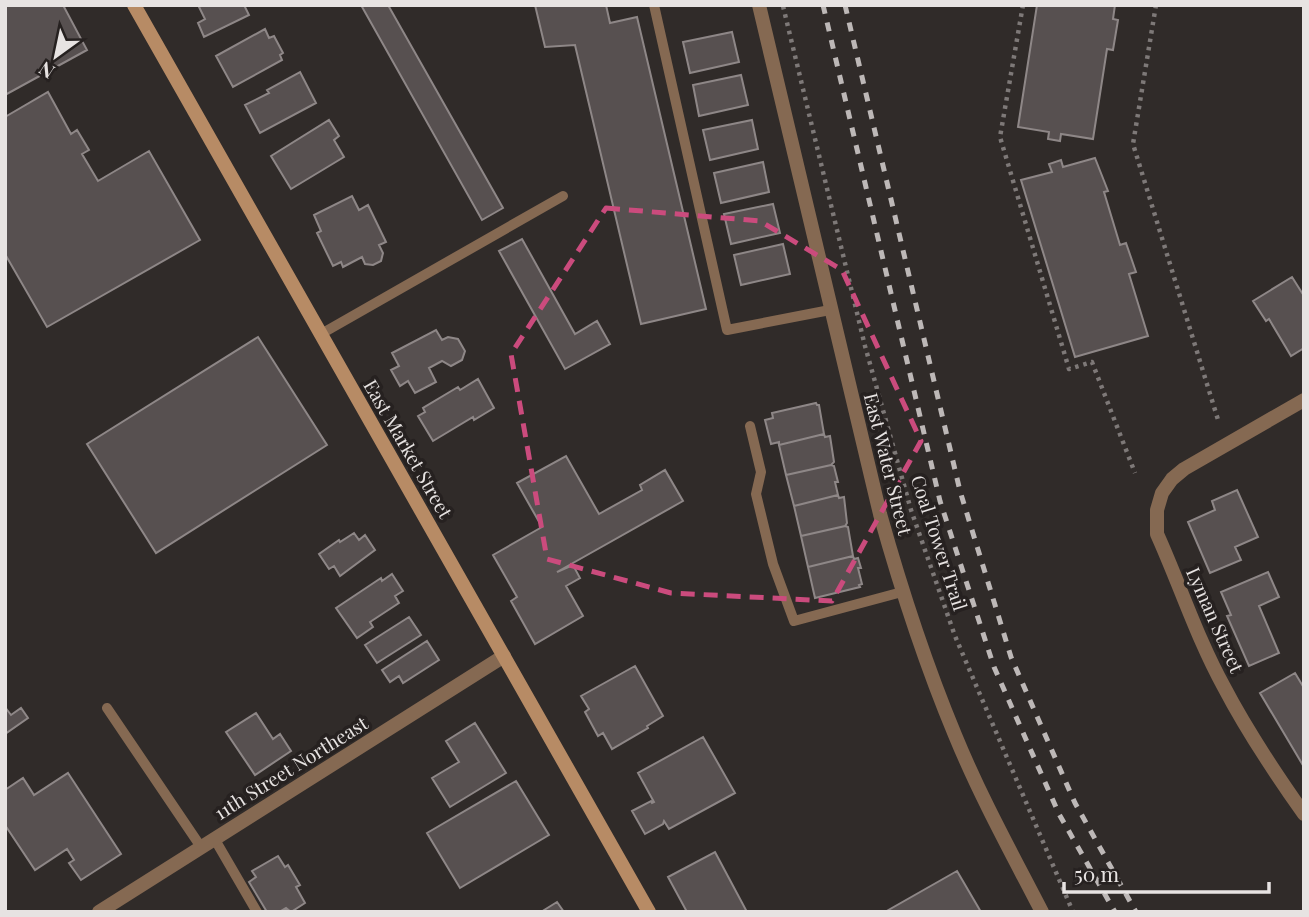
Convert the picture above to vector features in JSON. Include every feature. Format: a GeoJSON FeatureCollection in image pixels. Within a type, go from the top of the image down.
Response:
{"type":"FeatureCollection","features":[{"type":"Feature","properties":{"kind":"main road","name":"East Market Street"},"geometry":{"type":"LineString","coordinates":[[134,5],[649,912]]}},
{"type":"Feature","properties":{"kind":"street","name":"East Water Street"},"geometry":{"type":"LineString","coordinates":[[759,5],[830,310],[902,592],[956,736],[998,827],[1042,912]]}},
{"type":"Feature","properties":{"kind":"street","name":"Lyman Street"},"geometry":{"type":"LineString","coordinates":[[1304,400],[1184,469],[1165,487],[1157,510],[1157,534],[1195,627],[1223,686],[1266,759],[1304,814]]}},
{"type":"Feature","properties":{"kind":"street","name":"11th Street Northeast"},"geometry":{"type":"LineString","coordinates":[[99,912],[504,656]]}},
{"type":"Feature","properties":{"kind":"lane"},"geometry":{"type":"LineString","coordinates":[[654,5],[727,330],[830,310]]}},
{"type":"Feature","properties":{"kind":"lane"},"geometry":{"type":"LineString","coordinates":[[321,334],[563,196]]}},
{"type":"Feature","properties":{"kind":"lane"},"geometry":{"type":"LineString","coordinates":[[750,426],[761,472],[756,494],[774,564],[794,621],[902,592]]}},
{"type":"Feature","properties":{"kind":"lane"},"geometry":{"type":"LineString","coordinates":[[107,708],[201,847]]}},
{"type":"Feature","properties":{"kind":"lane"},"geometry":{"type":"LineString","coordinates":[[214,838],[257,912]]}},
{"type":"Feature","properties":{"kind":"path","name":"Coal Tower Trail"},"geometry":{"type":"LineString","coordinates":[[783,5],[865,346],[911,510],[956,636],[1073,912]]}},
{"type":"Feature","properties":{"kind":"path"},"geometry":{"type":"LineString","coordinates":[[1023,5],[1000,137],[1069,369],[1093,362],[1135,473]]}},
{"type":"Feature","properties":{"kind":"path"},"geometry":{"type":"LineString","coordinates":[[1156,5],[1133,144],[1219,423]]}},
{"type":"Feature","properties":{"kind":"highlighted area"},"geometry":{"type":"Polygon","coordinates":[[[606,208],[760,221],[842,270],[921,441],[832,601],[671,593],[547,559],[511,354],[606,208]]]}},
{"type":"Feature","properties":{"kind":"building"},"geometry":{"type":"Polygon","coordinates":[[[5,5],[63,5],[87,50],[5,95],[5,5]]]}},
{"type":"Feature","properties":{"kind":"building"},"geometry":{"type":"Polygon","coordinates":[[[244,5],[249,15],[204,37],[198,23],[205,19],[199,7],[244,5]]]}},
{"type":"Feature","properties":{"kind":"building"},"geometry":{"type":"Polygon","coordinates":[[[361,5],[388,5],[503,208],[482,220],[361,5]]]}},
{"type":"Feature","properties":{"kind":"building"},"geometry":{"type":"Polygon","coordinates":[[[535,5],[606,5],[610,23],[637,17],[706,309],[641,324],[575,45],[545,47],[535,5]]]}},
{"type":"Feature","properties":{"kind":"building"},"geometry":{"type":"Polygon","coordinates":[[[1037,5],[1115,5],[1113,19],[1118,20],[1113,50],[1107,49],[1093,139],[1061,134],[1060,141],[1048,139],[1049,132],[1018,127],[1037,5]]]}},
{"type":"Feature","properties":{"kind":"building"},"geometry":{"type":"Polygon","coordinates":[[[265,29],[269,38],[274,36],[283,53],[280,55],[282,60],[233,87],[216,56],[265,29]]]}},
{"type":"Feature","properties":{"kind":"building"},"geometry":{"type":"Polygon","coordinates":[[[732,32],[739,62],[690,73],[683,42],[732,32]]]}},
{"type":"Feature","properties":{"kind":"building"},"geometry":{"type":"Polygon","coordinates":[[[300,72],[316,103],[260,133],[245,105],[300,72]]]}},
{"type":"Feature","properties":{"kind":"building"},"geometry":{"type":"Polygon","coordinates":[[[741,75],[748,105],[699,116],[693,85],[741,75]]]}},
{"type":"Feature","properties":{"kind":"building"},"geometry":{"type":"Polygon","coordinates":[[[48,92],[71,134],[77,130],[89,150],[82,154],[98,181],[149,151],[200,240],[47,327],[5,254],[5,117],[48,92]]]}},
{"type":"Feature","properties":{"kind":"building"},"geometry":{"type":"Polygon","coordinates":[[[329,120],[339,136],[334,140],[344,157],[291,189],[271,156],[329,120]]]}},
{"type":"Feature","properties":{"kind":"building"},"geometry":{"type":"Polygon","coordinates":[[[752,120],[758,149],[710,160],[703,130],[752,120]]]}},
{"type":"Feature","properties":{"kind":"building"},"geometry":{"type":"Polygon","coordinates":[[[1095,158],[1108,191],[1104,192],[1120,245],[1126,243],[1136,272],[1129,274],[1148,336],[1075,357],[1021,180],[1052,172],[1049,164],[1061,160],[1063,167],[1095,158]]]}},
{"type":"Feature","properties":{"kind":"building"},"geometry":{"type":"Polygon","coordinates":[[[763,162],[769,192],[721,203],[714,173],[763,162]]]}},
{"type":"Feature","properties":{"kind":"building"},"geometry":{"type":"Polygon","coordinates":[[[352,196],[359,210],[368,205],[386,242],[379,245],[383,253],[381,261],[373,265],[365,264],[362,257],[343,267],[341,262],[333,266],[317,233],[321,231],[314,215],[352,196]]]}},
{"type":"Feature","properties":{"kind":"building"},"geometry":{"type":"Polygon","coordinates":[[[773,204],[780,233],[731,244],[724,214],[773,204]]]}},
{"type":"Feature","properties":{"kind":"building"},"geometry":{"type":"Polygon","coordinates":[[[522,239],[575,334],[597,321],[610,344],[565,369],[499,251],[522,239]]]}},
{"type":"Feature","properties":{"kind":"building"},"geometry":{"type":"Polygon","coordinates":[[[783,244],[790,274],[741,285],[734,255],[783,244]]]}},
{"type":"Feature","properties":{"kind":"building"},"geometry":{"type":"Polygon","coordinates":[[[1292,277],[1304,296],[1304,348],[1291,356],[1269,319],[1266,321],[1253,301],[1292,277]]]}},
{"type":"Feature","properties":{"kind":"building"},"geometry":{"type":"Polygon","coordinates":[[[436,330],[442,340],[448,337],[458,339],[465,351],[462,360],[451,366],[442,361],[429,368],[436,382],[415,393],[408,381],[400,386],[391,370],[399,366],[392,353],[436,330]]]}},
{"type":"Feature","properties":{"kind":"building"},"geometry":{"type":"Polygon","coordinates":[[[258,337],[327,445],[156,553],[87,444],[258,337]]]}},
{"type":"Feature","properties":{"kind":"building"},"geometry":{"type":"Polygon","coordinates":[[[478,379],[494,408],[433,441],[418,416],[425,412],[423,408],[458,387],[460,390],[478,379]]]}},
{"type":"Feature","properties":{"kind":"building"},"geometry":{"type":"Polygon","coordinates":[[[816,403],[819,405],[824,434],[779,445],[779,442],[771,444],[765,420],[773,418],[772,413],[816,403]]]}},
{"type":"Feature","properties":{"kind":"building"},"geometry":{"type":"Polygon","coordinates":[[[824,434],[825,437],[830,436],[834,462],[831,465],[786,475],[779,445],[824,434]]]}},
{"type":"Feature","properties":{"kind":"building"},"geometry":{"type":"Polygon","coordinates":[[[566,456],[599,514],[642,490],[640,485],[665,470],[683,501],[557,572],[573,565],[580,578],[566,586],[583,616],[535,644],[511,601],[517,597],[493,555],[542,527],[517,483],[566,456]]]}},
{"type":"Feature","properties":{"kind":"building"},"geometry":{"type":"Polygon","coordinates":[[[834,466],[838,482],[835,482],[838,495],[794,506],[786,475],[834,466]]]}},
{"type":"Feature","properties":{"kind":"building"},"geometry":{"type":"Polygon","coordinates":[[[1237,490],[1258,537],[1235,547],[1241,560],[1210,573],[1188,522],[1215,510],[1212,501],[1237,490]]]}},
{"type":"Feature","properties":{"kind":"building"},"geometry":{"type":"Polygon","coordinates":[[[838,495],[839,498],[844,497],[847,523],[845,526],[801,536],[794,506],[838,495]]]}},
{"type":"Feature","properties":{"kind":"building"},"geometry":{"type":"Polygon","coordinates":[[[848,527],[853,556],[808,567],[801,536],[848,527]]]}},
{"type":"Feature","properties":{"kind":"building"},"geometry":{"type":"Polygon","coordinates":[[[354,533],[359,540],[365,535],[375,550],[340,576],[334,566],[329,569],[319,554],[354,533]]]}},
{"type":"Feature","properties":{"kind":"building"},"geometry":{"type":"Polygon","coordinates":[[[853,556],[854,559],[858,558],[861,568],[858,568],[862,584],[860,587],[815,598],[808,567],[853,556]]]}},
{"type":"Feature","properties":{"kind":"building"},"geometry":{"type":"Polygon","coordinates":[[[1268,572],[1279,597],[1259,606],[1279,653],[1249,666],[1227,616],[1231,615],[1221,592],[1268,572]]]}},
{"type":"Feature","properties":{"kind":"building"},"geometry":{"type":"Polygon","coordinates":[[[392,574],[403,591],[395,596],[399,603],[370,622],[373,627],[357,638],[336,608],[381,578],[382,581],[392,574]]]}},
{"type":"Feature","properties":{"kind":"building"},"geometry":{"type":"Polygon","coordinates":[[[409,617],[421,635],[377,663],[365,645],[409,617]]]}},
{"type":"Feature","properties":{"kind":"building"},"geometry":{"type":"Polygon","coordinates":[[[427,641],[439,660],[403,683],[399,676],[390,682],[382,670],[427,641]]]}},
{"type":"Feature","properties":{"kind":"building"},"geometry":{"type":"Polygon","coordinates":[[[635,666],[663,716],[612,749],[603,733],[598,736],[585,712],[589,709],[581,696],[635,666]]]}},
{"type":"Feature","properties":{"kind":"building"},"geometry":{"type":"Polygon","coordinates":[[[1295,673],[1304,688],[1304,767],[1260,693],[1295,673]]]}},
{"type":"Feature","properties":{"kind":"building"},"geometry":{"type":"Polygon","coordinates":[[[5,707],[11,715],[21,708],[28,718],[5,734],[5,707]]]}},
{"type":"Feature","properties":{"kind":"building"},"geometry":{"type":"Polygon","coordinates":[[[256,713],[273,739],[280,734],[291,751],[255,775],[226,732],[256,713]]]}},
{"type":"Feature","properties":{"kind":"building"},"geometry":{"type":"Polygon","coordinates":[[[475,723],[506,773],[450,807],[432,778],[459,762],[446,741],[475,723]]]}},
{"type":"Feature","properties":{"kind":"building"},"geometry":{"type":"Polygon","coordinates":[[[703,737],[735,793],[669,829],[664,821],[645,834],[632,811],[654,802],[638,773],[703,737]]]}},
{"type":"Feature","properties":{"kind":"building"},"geometry":{"type":"Polygon","coordinates":[[[68,773],[121,854],[81,880],[69,863],[74,860],[67,849],[35,870],[5,825],[5,790],[23,778],[34,795],[68,773]]]}},
{"type":"Feature","properties":{"kind":"building"},"geometry":{"type":"Polygon","coordinates":[[[516,781],[549,835],[460,888],[427,833],[516,781]]]}},
{"type":"Feature","properties":{"kind":"building"},"geometry":{"type":"Polygon","coordinates":[[[715,852],[747,912],[687,912],[668,877],[715,852]]]}},
{"type":"Feature","properties":{"kind":"building"},"geometry":{"type":"Polygon","coordinates":[[[278,856],[285,867],[288,865],[300,885],[296,887],[305,903],[291,912],[286,908],[279,912],[267,912],[249,882],[256,877],[252,871],[278,856]]]}},
{"type":"Feature","properties":{"kind":"building"},"geometry":{"type":"Polygon","coordinates":[[[957,871],[981,912],[885,912],[957,871]]]}},
{"type":"Feature","properties":{"kind":"building"},"geometry":{"type":"Polygon","coordinates":[[[557,902],[564,912],[541,912],[557,902]]]}},
{"type":"Feature","properties":{"kind":"railway"},"geometry":{"type":"LineString","coordinates":[[823,5],[940,501],[994,667],[1059,814],[1115,912]]}},
{"type":"Feature","properties":{"kind":"railway"},"geometry":{"type":"LineString","coordinates":[[845,5],[960,491],[1011,657],[1075,803],[1136,912]]}}]}
